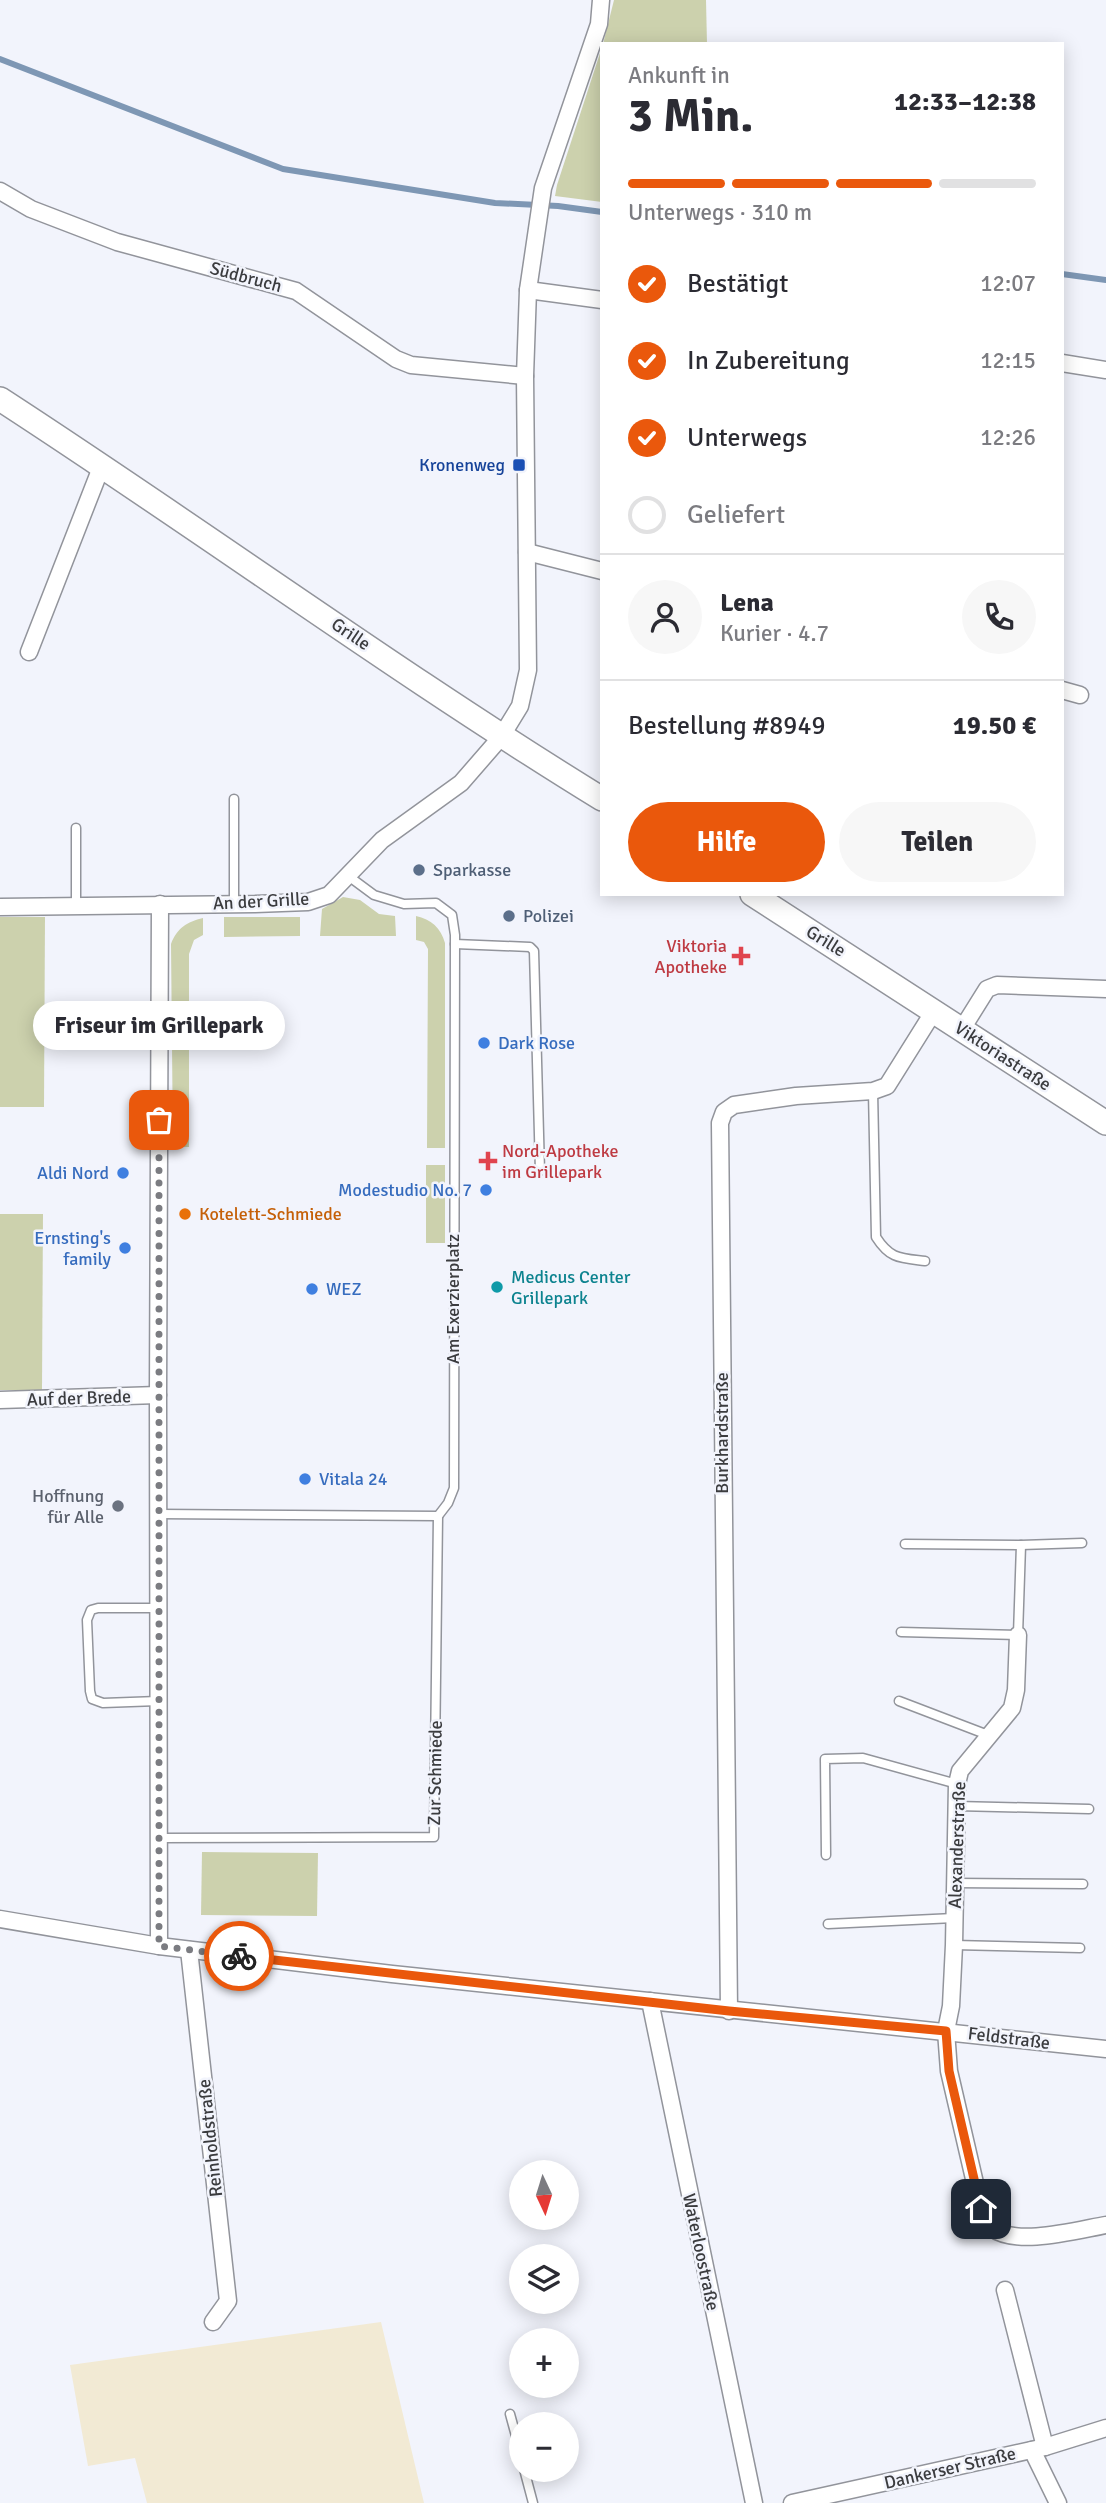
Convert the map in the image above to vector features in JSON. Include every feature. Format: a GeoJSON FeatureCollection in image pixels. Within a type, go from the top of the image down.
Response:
{"type":"FeatureCollection","features":[{"type":"Feature","properties":{"kind":"main road","name":"Grille"},"geometry":{"type":"LineString","coordinates":[[0,399],[102,465],[501,737],[600,798]]}},
{"type":"Feature","properties":{"kind":"main road","name":"Grille"},"geometry":{"type":"LineString","coordinates":[[754,896],[900,988]]}},
{"type":"Feature","properties":{"kind":"main road","name":"Viktoriastraße"},"geometry":{"type":"LineString","coordinates":[[900,988],[1106,1123]]}},
{"type":"Feature","properties":{"kind":"street"},"geometry":{"type":"LineString","coordinates":[[501,737],[520,706],[528,670],[525,376],[528,290],[543,188],[599,24],[601,0]]}},
{"type":"Feature","properties":{"kind":"street","name":"Südbruch"},"geometry":{"type":"LineString","coordinates":[[0,191],[31,209],[117,242],[296,291],[396,359],[411,365],[525,376]]}},
{"type":"Feature","properties":{"kind":"street"},"geometry":{"type":"LineString","coordinates":[[528,290],[600,300]]}},
{"type":"Feature","properties":{"kind":"street"},"geometry":{"type":"LineString","coordinates":[[1064,363],[1106,370]]}},
{"type":"Feature","properties":{"kind":"street"},"geometry":{"type":"LineString","coordinates":[[29,652],[102,465]]}},
{"type":"Feature","properties":{"kind":"street"},"geometry":{"type":"LineString","coordinates":[[527,552],[600,570]]}},
{"type":"Feature","properties":{"kind":"street"},"geometry":{"type":"LineString","coordinates":[[1064,691],[1080,695]]}},
{"type":"Feature","properties":{"kind":"street","name":"An der Grille"},"geometry":{"type":"LineString","coordinates":[[0,906],[308,902],[330,895],[346,875],[382,840],[461,783],[501,737]]}},
{"type":"Feature","properties":{"kind":"street"},"geometry":{"type":"LineString","coordinates":[[159,1946],[160,904]]}},
{"type":"Feature","properties":{"kind":"street"},"geometry":{"type":"LineString","coordinates":[[962,1029],[987,989],[997,985],[1106,989]]}},
{"type":"Feature","properties":{"kind":"street"},"geometry":{"type":"LineString","coordinates":[[873,1091],[887,1086],[934,1011]]}},
{"type":"Feature","properties":{"kind":"street","name":"Burkhardstraße"},"geometry":{"type":"LineString","coordinates":[[729,2011],[720,1123],[724,1112],[734,1105],[796,1096],[873,1091]]}},
{"type":"Feature","properties":{"kind":"street","name":"Auf der Brede"},"geometry":{"type":"LineString","coordinates":[[0,1400],[158,1395]]}},
{"type":"Feature","properties":{"kind":"street","name":"Alexanderstraße"},"geometry":{"type":"LineString","coordinates":[[1018,1635],[1016,1690],[1012,1708],[960,1771],[957,1784],[954,1945],[951,2006],[946,2031],[949,2071],[981,2209],[990,2227],[1008,2236],[1028,2237],[1106,2225]]}},
{"type":"Feature","properties":{"kind":"street","name":"Feldstraße"},"geometry":{"type":"LineString","coordinates":[[0,1919],[189,1950],[729,2011],[870,2023],[1106,2049]]}},
{"type":"Feature","properties":{"kind":"street","name":"Reinholdstraße"},"geometry":{"type":"LineString","coordinates":[[189,1950],[228,2301],[214,2322]]}},
{"type":"Feature","properties":{"kind":"street","name":"Waterloostraße"},"geometry":{"type":"LineString","coordinates":[[650,2001],[754,2503]]}},
{"type":"Feature","properties":{"kind":"street"},"geometry":{"type":"LineString","coordinates":[[1005,2290],[1039,2448],[1058,2503]]}},
{"type":"Feature","properties":{"kind":"street","name":"Dankerser Straße"},"geometry":{"type":"LineString","coordinates":[[792,2503],[1039,2448],[1106,2428]]}},
{"type":"Feature","properties":{"kind":"lane"},"geometry":{"type":"LineString","coordinates":[[234,799],[234,904]]}},
{"type":"Feature","properties":{"kind":"lane"},"geometry":{"type":"LineString","coordinates":[[76,828],[76,907]]}},
{"type":"Feature","properties":{"kind":"lane","name":"Am Exerzierplatz"},"geometry":{"type":"LineString","coordinates":[[346,875],[374,895],[404,904],[436,903],[452,915],[455,944],[454,1488],[448,1503],[438,1516]]}},
{"type":"Feature","properties":{"kind":"lane"},"geometry":{"type":"LineString","coordinates":[[455,944],[530,947],[534,951],[540,1171]]}},
{"type":"Feature","properties":{"kind":"lane"},"geometry":{"type":"LineString","coordinates":[[873,1091],[876,1237],[885,1251],[903,1259],[925,1261]]}},
{"type":"Feature","properties":{"kind":"lane"},"geometry":{"type":"LineString","coordinates":[[159,1514],[438,1516]]}},
{"type":"Feature","properties":{"kind":"lane","name":"Zur Schmiede"},"geometry":{"type":"LineString","coordinates":[[158,1838],[434,1838],[438,1516]]}},
{"type":"Feature","properties":{"kind":"lane"},"geometry":{"type":"LineString","coordinates":[[905,1544],[1082,1543]]}},
{"type":"Feature","properties":{"kind":"lane"},"geometry":{"type":"LineString","coordinates":[[901,1632],[1018,1635],[1021,1545]]}},
{"type":"Feature","properties":{"kind":"lane"},"geometry":{"type":"LineString","coordinates":[[158,1700],[103,1703],[92,1699],[87,1620],[91,1610],[98,1608],[159,1608]]}},
{"type":"Feature","properties":{"kind":"lane"},"geometry":{"type":"LineString","coordinates":[[900,1701],[988,1735]]}},
{"type":"Feature","properties":{"kind":"lane"},"geometry":{"type":"LineString","coordinates":[[826,1855],[825,1759],[863,1758],[957,1784]]}},
{"type":"Feature","properties":{"kind":"lane"},"geometry":{"type":"LineString","coordinates":[[956,1806],[1089,1810]]}},
{"type":"Feature","properties":{"kind":"lane"},"geometry":{"type":"LineString","coordinates":[[954,1883],[1083,1884]]}},
{"type":"Feature","properties":{"kind":"lane"},"geometry":{"type":"LineString","coordinates":[[828,1924],[954,1918]]}},
{"type":"Feature","properties":{"kind":"lane"},"geometry":{"type":"LineString","coordinates":[[954,1945],[1080,1948]]}},
{"type":"Feature","properties":{"kind":"lane"},"geometry":{"type":"LineString","coordinates":[[527,2482],[533,2503]]}},
{"type":"Feature","properties":{"kind":"shaded area"},"geometry":{"type":"Polygon","coordinates":[[[381,2322],[424,2503],[147,2503],[135,2458],[88,2466],[70,2365],[381,2322]]]}},
{"type":"Feature","properties":{"kind":"green space"},"geometry":{"type":"Polygon","coordinates":[[[614,0],[706,0],[707,42],[604,42],[614,0]]]}},
{"type":"Feature","properties":{"kind":"green space"},"geometry":{"type":"Polygon","coordinates":[[[600,53],[600,202],[555,196],[600,53]]]}},
{"type":"Feature","properties":{"kind":"green space"},"geometry":{"type":"Polygon","coordinates":[[[343,897],[360,900],[379,914],[395,916],[396,936],[320,936],[322,909],[343,897]]]}},
{"type":"Feature","properties":{"kind":"green space"},"geometry":{"type":"Polygon","coordinates":[[[416,916],[435,925],[445,943],[445,1148],[427,1148],[428,949],[424,942],[416,940],[416,916]]]}},
{"type":"Feature","properties":{"kind":"green space"},"geometry":{"type":"Polygon","coordinates":[[[0,917],[45,917],[44,1107],[0,1107],[0,917]]]}},
{"type":"Feature","properties":{"kind":"green space"},"geometry":{"type":"Polygon","coordinates":[[[224,917],[300,917],[300,936],[224,937],[224,917]]]}},
{"type":"Feature","properties":{"kind":"green space"},"geometry":{"type":"Polygon","coordinates":[[[203,918],[203,935],[194,940],[189,954],[189,1147],[173,1147],[171,944],[183,926],[203,918]]]}},
{"type":"Feature","properties":{"kind":"green space"},"geometry":{"type":"Polygon","coordinates":[[[426,1165],[445,1165],[445,1243],[426,1243],[426,1165]]]}},
{"type":"Feature","properties":{"kind":"green space"},"geometry":{"type":"Polygon","coordinates":[[[0,1214],[43,1214],[42,1390],[0,1390],[0,1214]]]}},
{"type":"Feature","properties":{"kind":"green space"},"geometry":{"type":"Polygon","coordinates":[[[202,1852],[318,1853],[317,1916],[201,1915],[202,1852]]]}},
{"type":"Feature","properties":{"kind":"waterway"},"geometry":{"type":"LineString","coordinates":[[0,59],[283,169],[495,203],[558,206],[600,212]]}},
{"type":"Feature","properties":{"kind":"waterway"},"geometry":{"type":"LineString","coordinates":[[1064,274],[1106,280]]}},
{"type":"Feature","properties":{"kind":"way so far"},"geometry":{"type":"LineString","coordinates":[[159,1120],[159,1946],[239,1956]]}},
{"type":"Feature","properties":{"kind":"place","name":"Kronenweg"},"geometry":{"type":"Point","coordinates":[519,465]}},
{"type":"Feature","properties":{"kind":"place","name":"Sparkasse"},"geometry":{"type":"Point","coordinates":[419,870]}},
{"type":"Feature","properties":{"kind":"place","name":"Polizei"},"geometry":{"type":"Point","coordinates":[509,916]}},
{"type":"Feature","properties":{"kind":"place","name":"Viktoria Apotheke"},"geometry":{"type":"Point","coordinates":[741,956]}},
{"type":"Feature","properties":{"kind":"place","name":"Dark Rose"},"geometry":{"type":"Point","coordinates":[484,1043]}},
{"type":"Feature","properties":{"kind":"place","name":"Friseur im Grillepark"},"geometry":{"type":"Point","coordinates":[159,1120]}},
{"type":"Feature","properties":{"kind":"place","name":"Nord-Apotheke im Grillepark"},"geometry":{"type":"Point","coordinates":[488,1161]}},
{"type":"Feature","properties":{"kind":"place","name":"Aldi Nord"},"geometry":{"type":"Point","coordinates":[123,1173]}},
{"type":"Feature","properties":{"kind":"place","name":"Modestudio No. 7"},"geometry":{"type":"Point","coordinates":[486,1190]}},
{"type":"Feature","properties":{"kind":"place","name":"Kotelett-Schmiede"},"geometry":{"type":"Point","coordinates":[185,1214]}},
{"type":"Feature","properties":{"kind":"place","name":"Ernsting's family"},"geometry":{"type":"Point","coordinates":[125,1248]}},
{"type":"Feature","properties":{"kind":"place","name":"Medicus Center Grillepark"},"geometry":{"type":"Point","coordinates":[497,1287]}},
{"type":"Feature","properties":{"kind":"place","name":"WEZ"},"geometry":{"type":"Point","coordinates":[312,1289]}},
{"type":"Feature","properties":{"kind":"place","name":"Vitala 24"},"geometry":{"type":"Point","coordinates":[305,1479]}},
{"type":"Feature","properties":{"kind":"place","name":"Hoffnung für Alle"},"geometry":{"type":"Point","coordinates":[118,1506]}},
{"type":"Feature","properties":{"kind":"route"},"geometry":{"type":"LineString","coordinates":[[239,1956],[729,2011],[946,2031],[949,2071],[981,2209]]}}]}
